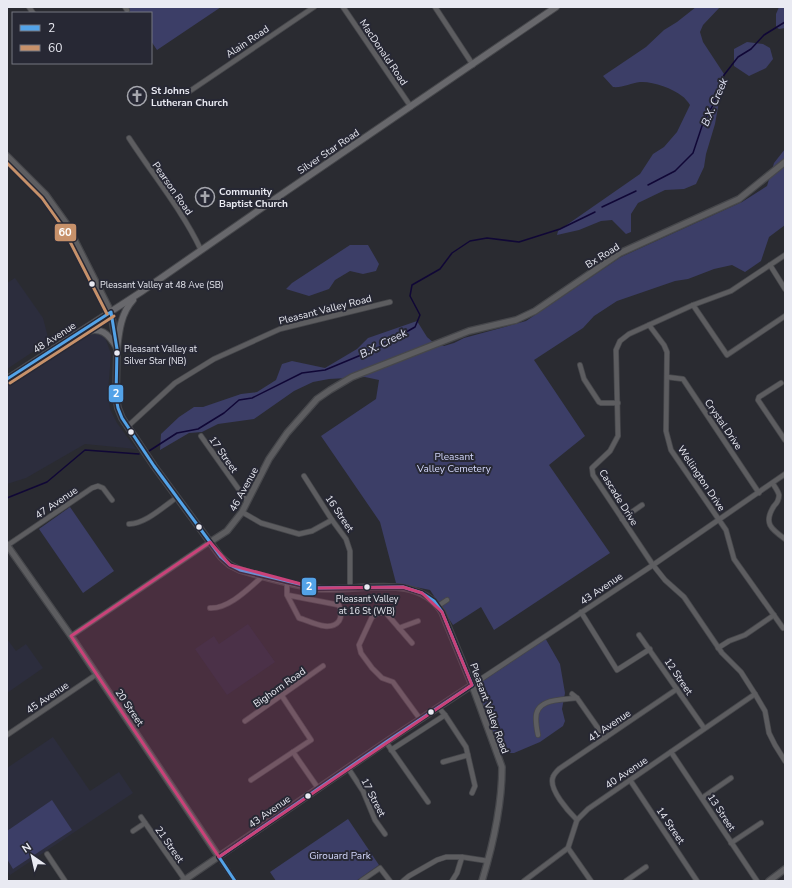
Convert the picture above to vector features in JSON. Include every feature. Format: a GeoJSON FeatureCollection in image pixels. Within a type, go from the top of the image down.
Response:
{"type":"FeatureCollection","features":[{"type":"Feature","properties":{"kind":"main road","name":"Silver Star Road"},"geometry":{"type":"LineString","coordinates":[[111,312],[556,7]]}},
{"type":"Feature","properties":{"kind":"main road"},"geometry":{"type":"LineString","coordinates":[[117,348],[119,332],[125,311],[141,292]]}},
{"type":"Feature","properties":{"kind":"main road","name":"48 Avenue"},"geometry":{"type":"LineString","coordinates":[[7,379],[111,312]]}},
{"type":"Feature","properties":{"kind":"main road"},"geometry":{"type":"LineString","coordinates":[[67,341],[87,331],[98,330],[110,337],[117,348]]}},
{"type":"Feature","properties":{"kind":"street","name":"Alain Road"},"geometry":{"type":"LineString","coordinates":[[190,91],[314,7]]}},
{"type":"Feature","properties":{"kind":"street","name":"MacDonald Road"},"geometry":{"type":"LineString","coordinates":[[343,7],[411,107]]}},
{"type":"Feature","properties":{"kind":"street"},"geometry":{"type":"LineString","coordinates":[[434,7],[473,65]]}},
{"type":"Feature","properties":{"kind":"street","name":"Pearson Road"},"geometry":{"type":"LineString","coordinates":[[128,138],[185,220],[201,250]]}},
{"type":"Feature","properties":{"kind":"street","name":"Pleasant Valley Road"},"geometry":{"type":"LineString","coordinates":[[7,156],[46,195],[66,223],[111,312],[117,348],[116,397],[118,408],[127,427],[176,498],[221,557],[230,565],[240,570],[316,588],[403,587],[422,593],[434,601],[442,612],[472,685],[502,767],[496,831],[482,881]]}},
{"type":"Feature","properties":{"kind":"street","name":"Bx Road"},"geometry":{"type":"LineString","coordinates":[[422,349],[469,331],[516,320],[534,311],[620,254],[739,199],[785,162]]}},
{"type":"Feature","properties":{"kind":"street","name":"Cascade Drive"},"geometry":{"type":"LineString","coordinates":[[785,255],[731,290],[693,305],[629,334],[620,341],[616,350],[618,436],[610,451],[592,468],[593,476],[652,565],[684,598],[718,648],[740,672],[755,694],[765,711],[769,733],[774,745],[785,761]]}},
{"type":"Feature","properties":{"kind":"street"},"geometry":{"type":"LineString","coordinates":[[770,265],[785,289]]}},
{"type":"Feature","properties":{"kind":"street","name":"Pleasant Valley Road"},"geometry":{"type":"LineString","coordinates":[[127,427],[175,383],[214,360],[280,329],[390,302]]}},
{"type":"Feature","properties":{"kind":"street"},"geometry":{"type":"LineString","coordinates":[[693,305],[726,355],[785,316]]}},
{"type":"Feature","properties":{"kind":"street","name":"Wellington Drive"},"geometry":{"type":"LineString","coordinates":[[649,325],[664,345],[667,352],[666,431],[670,450],[726,530],[734,559],[783,628]]}},
{"type":"Feature","properties":{"kind":"street","name":"46 Avenue"},"geometry":{"type":"LineString","coordinates":[[71,636],[227,532],[242,512],[269,459],[286,433],[317,399],[352,377],[422,349]]}},
{"type":"Feature","properties":{"kind":"street"},"geometry":{"type":"LineString","coordinates":[[580,364],[584,379],[599,402],[618,403]]}},
{"type":"Feature","properties":{"kind":"street","name":"Crystal Drive"},"geometry":{"type":"LineString","coordinates":[[667,377],[683,379],[759,493]]}},
{"type":"Feature","properties":{"kind":"street"},"geometry":{"type":"LineString","coordinates":[[781,382],[759,397],[758,400],[785,440]]}},
{"type":"Feature","properties":{"kind":"street","name":"17 Street"},"geometry":{"type":"LineString","coordinates":[[201,436],[247,502]]}},
{"type":"Feature","properties":{"kind":"street","name":"43 Avenue"},"geometry":{"type":"LineString","coordinates":[[184,880],[420,719],[773,484],[785,474]]}},
{"type":"Feature","properties":{"kind":"street","name":"16 Street"},"geometry":{"type":"LineString","coordinates":[[304,476],[346,539],[350,551],[350,588]]}},
{"type":"Feature","properties":{"kind":"street"},"geometry":{"type":"LineString","coordinates":[[773,484],[779,494],[778,500],[770,513],[768,520],[774,532],[785,539]]}},
{"type":"Feature","properties":{"kind":"street","name":"47 Avenue"},"geometry":{"type":"LineString","coordinates":[[7,545],[92,488],[98,486],[103,488],[112,500]]}},
{"type":"Feature","properties":{"kind":"street"},"geometry":{"type":"LineString","coordinates":[[129,524],[137,524],[176,498]]}},
{"type":"Feature","properties":{"kind":"street"},"geometry":{"type":"LineString","coordinates":[[622,519],[642,505]]}},
{"type":"Feature","properties":{"kind":"street"},"geometry":{"type":"LineString","coordinates":[[242,512],[260,523],[299,534],[312,531],[332,520]]}},
{"type":"Feature","properties":{"kind":"street","name":"20 Street"},"geometry":{"type":"LineString","coordinates":[[7,545],[97,674],[235,881]]}},
{"type":"Feature","properties":{"kind":"street"},"geometry":{"type":"LineString","coordinates":[[210,608],[217,608],[226,605],[263,576]]}},
{"type":"Feature","properties":{"kind":"street"},"geometry":{"type":"LineString","coordinates":[[287,582],[288,595],[300,618],[327,627],[335,625],[340,620],[341,611],[339,605],[288,595]]}},
{"type":"Feature","properties":{"kind":"street"},"geometry":{"type":"LineString","coordinates":[[438,606],[447,600]]}},
{"type":"Feature","properties":{"kind":"street"},"geometry":{"type":"LineString","coordinates":[[581,612],[617,670],[650,649]]}},
{"type":"Feature","properties":{"kind":"street"},"geometry":{"type":"LineString","coordinates":[[412,643],[386,614],[378,613],[372,617],[359,645],[361,653],[372,668],[382,678],[393,682],[420,719]]}},
{"type":"Feature","properties":{"kind":"street"},"geometry":{"type":"LineString","coordinates":[[718,648],[729,641],[745,635],[774,615]]}},
{"type":"Feature","properties":{"kind":"street"},"geometry":{"type":"LineString","coordinates":[[398,628],[418,621]]}},
{"type":"Feature","properties":{"kind":"street","name":"12 Street"},"geometry":{"type":"LineString","coordinates":[[639,635],[704,728]]}},
{"type":"Feature","properties":{"kind":"street","name":"Bighorn Road"},"geometry":{"type":"LineString","coordinates":[[245,722],[323,666]]}},
{"type":"Feature","properties":{"kind":"street","name":"45 Avenue"},"geometry":{"type":"LineString","coordinates":[[7,734],[97,674]]}},
{"type":"Feature","properties":{"kind":"street","name":"41 Avenue"},"geometry":{"type":"LineString","coordinates":[[578,820],[567,810],[552,785],[553,776],[559,769],[677,689]]}},
{"type":"Feature","properties":{"kind":"street"},"geometry":{"type":"LineString","coordinates":[[572,694],[577,698],[605,738]]}},
{"type":"Feature","properties":{"kind":"street","name":"40 Avenue"},"geometry":{"type":"LineString","coordinates":[[568,848],[578,820],[588,808],[755,694]]}},
{"type":"Feature","properties":{"kind":"street"},"geometry":{"type":"LineString","coordinates":[[250,780],[311,740],[282,696]]}},
{"type":"Feature","properties":{"kind":"street"},"geometry":{"type":"LineString","coordinates":[[538,735],[536,718],[537,710],[542,704],[577,698]]}},
{"type":"Feature","properties":{"kind":"street"},"geometry":{"type":"LineString","coordinates":[[438,707],[466,747],[476,786],[472,793]]}},
{"type":"Feature","properties":{"kind":"street"},"geometry":{"type":"LineString","coordinates":[[391,750],[445,715]]}},
{"type":"Feature","properties":{"kind":"street"},"geometry":{"type":"LineString","coordinates":[[386,742],[428,802]]}},
{"type":"Feature","properties":{"kind":"street"},"geometry":{"type":"LineString","coordinates":[[293,752],[318,788]]}},
{"type":"Feature","properties":{"kind":"street","name":"13 Street"},"geometry":{"type":"LineString","coordinates":[[671,752],[757,881]]}},
{"type":"Feature","properties":{"kind":"street"},"geometry":{"type":"LineString","coordinates":[[443,762],[468,754]]}},
{"type":"Feature","properties":{"kind":"street","name":"17 Street"},"geometry":{"type":"LineString","coordinates":[[348,768],[363,791],[375,820],[385,834]]}},
{"type":"Feature","properties":{"kind":"street"},"geometry":{"type":"LineString","coordinates":[[702,798],[731,778]]}},
{"type":"Feature","properties":{"kind":"street","name":"14 Street"},"geometry":{"type":"LineString","coordinates":[[630,780],[697,881]]}},
{"type":"Feature","properties":{"kind":"street","name":"21 Street"},"geometry":{"type":"LineString","coordinates":[[141,817],[184,880]]}},
{"type":"Feature","properties":{"kind":"street"},"geometry":{"type":"LineString","coordinates":[[133,830],[145,823]]}},
{"type":"Feature","properties":{"kind":"street"},"geometry":{"type":"LineString","coordinates":[[731,843],[761,823]]}},
{"type":"Feature","properties":{"kind":"street"},"geometry":{"type":"LineString","coordinates":[[524,881],[568,848],[591,881]]}},
{"type":"Feature","properties":{"kind":"street"},"geometry":{"type":"LineString","coordinates":[[47,854],[65,881]]}},
{"type":"Feature","properties":{"kind":"street"},"geometry":{"type":"LineString","coordinates":[[404,881],[409,876],[437,860],[446,857],[462,857],[488,861]]}},
{"type":"Feature","properties":{"kind":"street"},"geometry":{"type":"LineString","coordinates":[[452,881],[457,873],[462,857]]}},
{"type":"Feature","properties":{"kind":"street"},"geometry":{"type":"LineString","coordinates":[[626,881],[646,867]]}},
{"type":"Feature","properties":{"kind":"street"},"geometry":{"type":"LineString","coordinates":[[361,881],[380,868],[390,881]]}},
{"type":"Feature","properties":{"kind":"street"},"geometry":{"type":"LineString","coordinates":[[769,881],[785,870]]}},
{"type":"Feature","properties":{"kind":"highlighted area"},"geometry":{"type":"Polygon","coordinates":[[[210,542],[230,565],[316,588],[403,587],[422,593],[442,612],[472,685],[219,857],[71,636],[210,542]]]}},
{"type":"Feature","properties":{"kind":"shaded area"},"geometry":{"type":"Polygon","coordinates":[[[15,278],[43,318],[49,341],[7,369],[7,283],[15,278]]]}},
{"type":"Feature","properties":{"kind":"shaded area"},"geometry":{"type":"Polygon","coordinates":[[[96,333],[105,337],[111,354],[108,392],[110,409],[117,423],[136,449],[85,444],[26,478],[7,484],[7,386],[54,356],[88,336],[96,333]]]}},
{"type":"Feature","properties":{"kind":"shaded area"},"geometry":{"type":"Polygon","coordinates":[[[248,624],[275,662],[227,695],[195,649],[214,636],[219,644],[248,624]]]}},
{"type":"Feature","properties":{"kind":"shaded area"},"geometry":{"type":"Polygon","coordinates":[[[7,639],[16,651],[26,644],[43,668],[7,693],[7,639]]]}},
{"type":"Feature","properties":{"kind":"shaded area"},"geometry":{"type":"Polygon","coordinates":[[[53,737],[90,791],[119,772],[133,793],[10,875],[7,870],[7,768],[53,737]]]}},
{"type":"Feature","properties":{"kind":"green space"},"geometry":{"type":"Polygon","coordinates":[[[127,7],[221,7],[157,50],[152,42],[152,12],[130,12],[127,7]]]}},
{"type":"Feature","properties":{"kind":"green space"},"geometry":{"type":"Polygon","coordinates":[[[696,7],[720,7],[703,25],[700,32],[703,42],[724,74],[715,124],[706,154],[704,167],[696,184],[684,189],[665,190],[638,203],[631,214],[631,232],[626,234],[612,220],[601,221],[579,230],[557,235],[558,231],[640,174],[653,154],[664,147],[677,132],[690,105],[678,93],[656,84],[645,82],[613,87],[603,76],[646,47],[664,30],[696,7]]]}},
{"type":"Feature","properties":{"kind":"green space"},"geometry":{"type":"Polygon","coordinates":[[[779,7],[785,7],[785,28],[779,29],[776,27],[776,14],[779,7]]]}},
{"type":"Feature","properties":{"kind":"green space"},"geometry":{"type":"Polygon","coordinates":[[[747,42],[763,44],[770,48],[773,59],[766,68],[749,76],[734,66],[734,49],[747,42]]]}},
{"type":"Feature","properties":{"kind":"green space","name":"Pleasant Valley Cemetery"},"geometry":{"type":"Polygon","coordinates":[[[785,149],[785,225],[769,237],[761,261],[745,272],[732,265],[714,269],[688,279],[675,281],[617,301],[594,316],[583,328],[534,360],[585,436],[549,465],[610,553],[494,630],[481,607],[453,625],[430,590],[396,583],[380,522],[321,436],[376,399],[379,380],[365,377],[329,379],[313,382],[294,391],[254,419],[218,424],[202,432],[189,433],[160,450],[161,434],[179,417],[194,407],[203,407],[241,394],[257,392],[276,380],[282,364],[292,361],[325,368],[357,349],[368,338],[417,321],[427,337],[435,344],[444,346],[464,338],[526,321],[621,257],[742,202],[767,186],[774,163],[785,149]]]}},
{"type":"Feature","properties":{"kind":"green space"},"geometry":{"type":"Polygon","coordinates":[[[350,245],[368,245],[379,264],[376,271],[363,274],[350,271],[335,280],[329,289],[309,296],[286,289],[292,283],[350,245]]]}},
{"type":"Feature","properties":{"kind":"green space"},"geometry":{"type":"Polygon","coordinates":[[[70,507],[114,571],[83,593],[39,529],[70,507]]]}},
{"type":"Feature","properties":{"kind":"green space"},"geometry":{"type":"Polygon","coordinates":[[[544,636],[560,664],[565,693],[562,709],[565,721],[563,726],[540,742],[514,753],[498,753],[472,688],[544,636]]]}},
{"type":"Feature","properties":{"kind":"green space"},"geometry":{"type":"Polygon","coordinates":[[[52,800],[72,830],[13,869],[7,859],[7,831],[52,800]]]}},
{"type":"Feature","properties":{"kind":"green space","name":"Girouard Park"},"geometry":{"type":"Polygon","coordinates":[[[348,819],[379,865],[356,881],[276,881],[270,872],[348,819]]]}},
{"type":"Feature","properties":{"kind":"waterway","name":"B.X. Creek"},"geometry":{"type":"LineString","coordinates":[[648,185],[675,171],[693,153],[703,123],[713,105],[724,75],[738,57],[751,49],[764,35],[785,22]]}},
{"type":"Feature","properties":{"kind":"waterway","name":"B.X. Creek"},"geometry":{"type":"LineString","coordinates":[[602,207],[636,191]]}},
{"type":"Feature","properties":{"kind":"waterway","name":"B.X. Creek"},"geometry":{"type":"LineString","coordinates":[[149,451],[177,433],[198,429],[224,413],[239,400],[252,398],[302,373],[325,370],[378,348],[415,327],[420,315],[410,296],[412,285],[440,269],[452,253],[470,241],[487,238],[519,242],[560,229],[595,212]]}},
{"type":"Feature","properties":{"kind":"waterway","name":"B.X. Creek"},"geometry":{"type":"LineString","coordinates":[[7,498],[47,482],[85,450],[139,454]]}},
{"type":"Feature","properties":{"kind":"transit line","name":"60"},"geometry":{"type":"LineString","coordinates":[[7,163],[42,198],[62,226],[107,314]]}},
{"type":"Feature","properties":{"kind":"transit line","name":"2"},"geometry":{"type":"LineString","coordinates":[[7,379],[111,312],[117,349],[116,397],[122,418],[154,466],[221,557],[230,565],[240,570],[316,588],[403,587],[422,593],[434,601],[442,612],[472,685],[386,742],[219,857],[235,881]]}},
{"type":"Feature","properties":{"kind":"transit line","name":"60"},"geometry":{"type":"LineString","coordinates":[[10,383],[114,316]]}},
{"type":"Feature","properties":{"kind":"place","name":"St Johns Lutheran Church"},"geometry":{"type":"Point","coordinates":[137,96]}},
{"type":"Feature","properties":{"kind":"place","name":"Community Baptist Church"},"geometry":{"type":"Point","coordinates":[205,197]}},
{"type":"Feature","properties":{"kind":"place","name":"Pleasant Valley at 48 Ave (SB)"},"geometry":{"type":"Point","coordinates":[92,284]}},
{"type":"Feature","properties":{"kind":"place","name":"Pleasant Valley at Silver Star (NB)"},"geometry":{"type":"Point","coordinates":[117,353]}},
{"type":"Feature","properties":{"kind":"place","name":"Pleasant Valley at 16 St (WB)"},"geometry":{"type":"Point","coordinates":[367,587]}}]}
